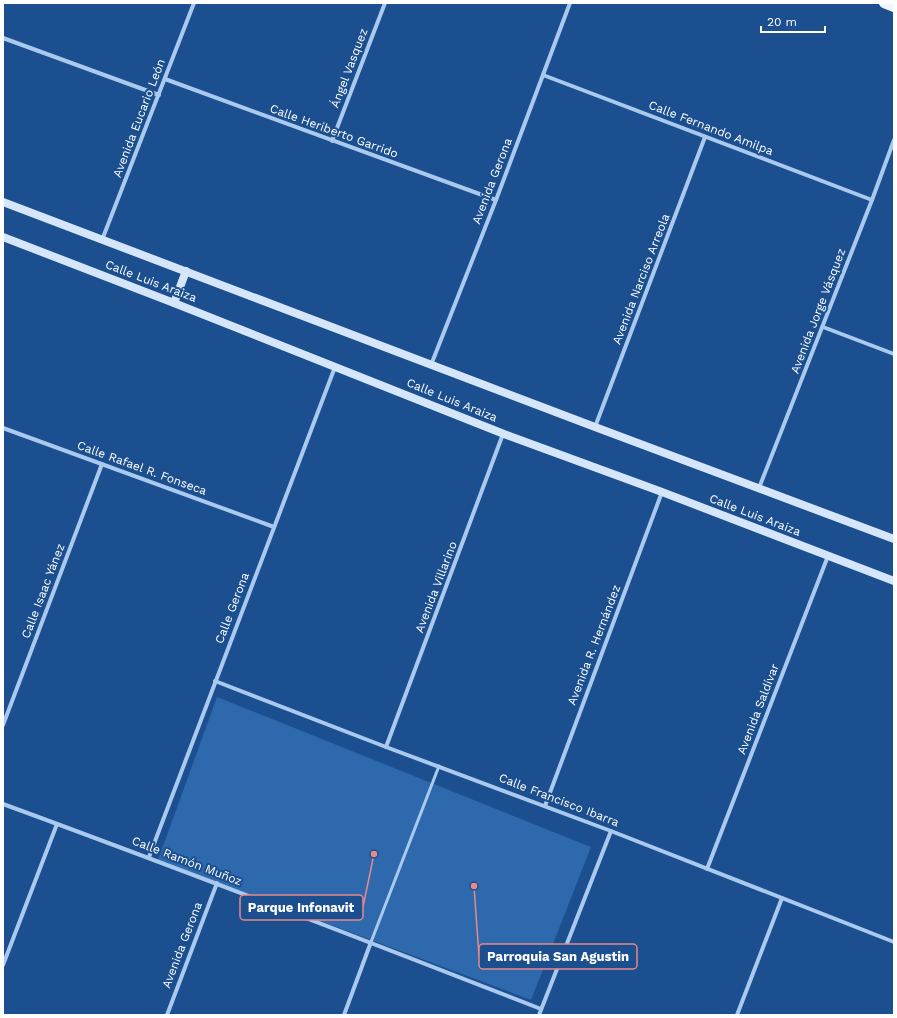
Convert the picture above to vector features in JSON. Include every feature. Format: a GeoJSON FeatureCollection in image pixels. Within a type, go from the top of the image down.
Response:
{"type":"FeatureCollection","features":[{"type":"Feature","properties":{"kind":"main road"},"geometry":{"type":"LineString","coordinates":[[884,3],[894,7]]}},
{"type":"Feature","properties":{"kind":"street","name":"Avenida Eucario León"},"geometry":{"type":"LineString","coordinates":[[102,240],[194,3]]}},
{"type":"Feature","properties":{"kind":"street","name":"Ángel Vasquez"},"geometry":{"type":"LineString","coordinates":[[332,141],[385,3]]}},
{"type":"Feature","properties":{"kind":"street","name":"Avenida Gerona"},"geometry":{"type":"LineString","coordinates":[[431,365],[496,200],[570,3]]}},
{"type":"Feature","properties":{"kind":"street"},"geometry":{"type":"LineString","coordinates":[[3,38],[159,95]]}},
{"type":"Feature","properties":{"kind":"street","name":"Calle Fernando Amilpa"},"geometry":{"type":"LineString","coordinates":[[543,75],[872,200]]}},
{"type":"Feature","properties":{"kind":"street","name":"Calle Heriberto Garrido"},"geometry":{"type":"LineString","coordinates":[[165,79],[496,200]]}},
{"type":"Feature","properties":{"kind":"street","name":"Avenida Narciso Arreola"},"geometry":{"type":"LineString","coordinates":[[595,427],[705,137]]}},
{"type":"Feature","properties":{"kind":"street","name":"Avenida Jorge Vásquez"},"geometry":{"type":"LineString","coordinates":[[759,489],[823,327],[894,140]]}},
{"type":"Feature","properties":{"kind":"street","name":"Calle Luis Araiza"},"geometry":{"type":"LineString","coordinates":[[3,202],[894,539]]}},
{"type":"Feature","properties":{"kind":"street","name":"Calle Luis Araiza"},"geometry":{"type":"LineString","coordinates":[[3,237],[335,366],[504,434],[894,580]]}},
{"type":"Feature","properties":{"kind":"street"},"geometry":{"type":"LineString","coordinates":[[174,303],[186,271]]}},
{"type":"Feature","properties":{"kind":"street"},"geometry":{"type":"LineString","coordinates":[[823,327],[894,354]]}},
{"type":"Feature","properties":{"kind":"street","name":"Calle Gerona"},"geometry":{"type":"LineString","coordinates":[[149,857],[335,366]]}},
{"type":"Feature","properties":{"kind":"street","name":"Calle Rafael R. Fonseca"},"geometry":{"type":"LineString","coordinates":[[3,428],[274,527]]}},
{"type":"Feature","properties":{"kind":"street","name":"Avenida Villarino"},"geometry":{"type":"LineString","coordinates":[[386,747],[504,434]]}},
{"type":"Feature","properties":{"kind":"street","name":"Calle Isaac Yánez"},"geometry":{"type":"LineString","coordinates":[[3,725],[102,464]]}},
{"type":"Feature","properties":{"kind":"street","name":"Avenida R. Hernández"},"geometry":{"type":"LineString","coordinates":[[545,806],[662,492]]}},
{"type":"Feature","properties":{"kind":"street","name":"Avenida Saldívar"},"geometry":{"type":"LineString","coordinates":[[707,869],[828,555]]}},
{"type":"Feature","properties":{"kind":"street","name":"Calle Francisco Ibarra"},"geometry":{"type":"LineString","coordinates":[[215,681],[611,831],[894,942]]}},
{"type":"Feature","properties":{"kind":"street","name":"Calle Ramón Muñoz"},"geometry":{"type":"LineString","coordinates":[[3,804],[217,883],[541,1010]]}},
{"type":"Feature","properties":{"kind":"street"},"geometry":{"type":"LineString","coordinates":[[3,965],[57,824]]}},
{"type":"Feature","properties":{"kind":"street"},"geometry":{"type":"LineString","coordinates":[[539,1015],[611,831]]}},
{"type":"Feature","properties":{"kind":"street","name":"Avenida Gerona"},"geometry":{"type":"LineString","coordinates":[[167,1015],[217,883]]}},
{"type":"Feature","properties":{"kind":"street"},"geometry":{"type":"LineString","coordinates":[[737,1015],[782,898]]}},
{"type":"Feature","properties":{"kind":"street"},"geometry":{"type":"LineString","coordinates":[[344,1015],[370,942]]}},
{"type":"Feature","properties":{"kind":"lane"},"geometry":{"type":"LineString","coordinates":[[370,942],[439,766]]}},
{"type":"Feature","properties":{"kind":"shaded area"},"geometry":{"type":"Polygon","coordinates":[[[217,697],[591,847],[531,1000],[158,860],[217,697]]]}},
{"type":"Feature","properties":{"kind":"place","name":"Parque Infonavit"},"geometry":{"type":"Point","coordinates":[374,854]}},
{"type":"Feature","properties":{"kind":"place","name":"Parroquia San Agustin"},"geometry":{"type":"Point","coordinates":[474,886]}}]}
